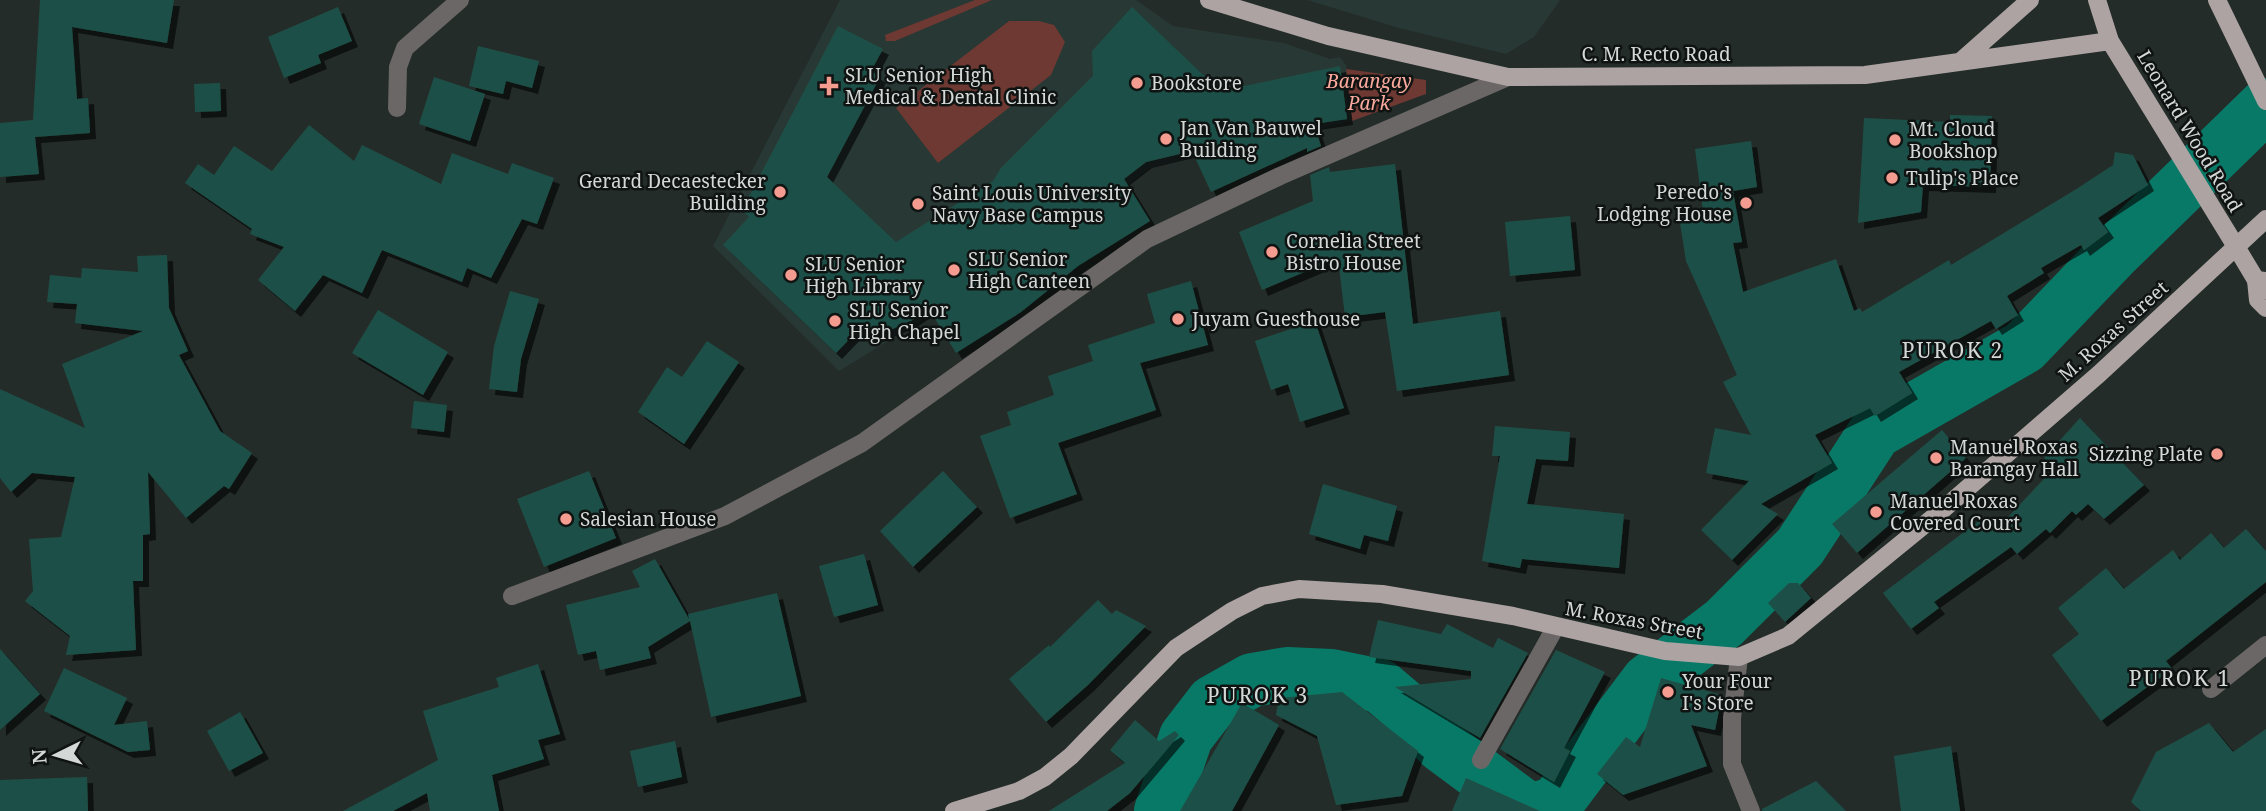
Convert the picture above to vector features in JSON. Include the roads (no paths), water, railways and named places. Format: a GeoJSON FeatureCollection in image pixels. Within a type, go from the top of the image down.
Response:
{"type":"FeatureCollection","features":[{"type":"Feature","properties":{"kind":"main road","name":"C. M. Recto Road"},"geometry":{"type":"LineString","coordinates":[[1209,0],[1328,36],[1508,77],[1865,75],[2113,44]]}},
{"type":"Feature","properties":{"kind":"main road"},"geometry":{"type":"LineString","coordinates":[[1960,62],[2030,0]]}},
{"type":"Feature","properties":{"kind":"main road","name":"Leonard Wood Road"},"geometry":{"type":"LineString","coordinates":[[2096,0],[2113,44],[2261,281],[2258,300],[2266,308]]}},
{"type":"Feature","properties":{"kind":"main road"},"geometry":{"type":"LineString","coordinates":[[2217,0],[2266,101]]}},
{"type":"Feature","properties":{"kind":"main road","name":"M. Roxas Street"},"geometry":{"type":"LineString","coordinates":[[954,811],[1019,791],[1045,777],[1071,756],[1176,648],[1232,611],[1262,596],[1299,589],[1382,594],[1513,616],[1555,628],[1665,651],[1739,657],[1788,636],[2099,374],[2266,219]]}},
{"type":"Feature","properties":{"kind":"street"},"geometry":{"type":"LineString","coordinates":[[397,108],[398,67],[405,48],[460,0]]}},
{"type":"Feature","properties":{"kind":"street"},"geometry":{"type":"LineString","coordinates":[[512,596],[725,516],[862,443],[1147,239],[1280,176],[1508,77]]}},
{"type":"Feature","properties":{"kind":"street"},"geometry":{"type":"LineString","coordinates":[[1481,760],[1555,628]]}},
{"type":"Feature","properties":{"kind":"street"},"geometry":{"type":"LineString","coordinates":[[2211,689],[2266,645]]}},
{"type":"Feature","properties":{"kind":"street"},"geometry":{"type":"LineString","coordinates":[[1739,657],[1732,718],[1732,764],[1751,811]]}},
{"type":"Feature","properties":{"kind":"waterway"},"geometry":{"type":"LineString","coordinates":[[1534,811],[1557,802],[1648,681],[1724,623],[1800,547],[1875,432],[2024,347],[2112,255],[2266,105]]}},
{"type":"Feature","properties":{"kind":"waterway"},"geometry":{"type":"LineString","coordinates":[[1161,811],[1186,737],[1213,702],[1252,680],[1287,674],[1331,676],[1380,686],[1413,714],[1441,745],[1530,811]]}},
{"type":"Feature","properties":{"kind":"place","name":"Bookstore"},"geometry":{"type":"Point","coordinates":[1137,83]}},
{"type":"Feature","properties":{"kind":"place","name":"SLU Senior High Medical & Dental Clinic"},"geometry":{"type":"Point","coordinates":[829,86]}},
{"type":"Feature","properties":{"kind":"place","name":"Jan Van Bauwel Building"},"geometry":{"type":"Point","coordinates":[1166,139]}},
{"type":"Feature","properties":{"kind":"place","name":"Mt. Cloud Bookshop"},"geometry":{"type":"Point","coordinates":[1895,140]}},
{"type":"Feature","properties":{"kind":"place","name":"Tulip's Place"},"geometry":{"type":"Point","coordinates":[1892,178]}},
{"type":"Feature","properties":{"kind":"place","name":"Gerard Decaestecker Building"},"geometry":{"type":"Point","coordinates":[780,192]}},
{"type":"Feature","properties":{"kind":"place","name":"Peredo's Lodging House"},"geometry":{"type":"Point","coordinates":[1746,203]}},
{"type":"Feature","properties":{"kind":"place","name":"Saint Louis University Navy Base Campus"},"geometry":{"type":"Point","coordinates":[918,204]}},
{"type":"Feature","properties":{"kind":"place","name":"Cornelia Street Bistro House"},"geometry":{"type":"Point","coordinates":[1272,252]}},
{"type":"Feature","properties":{"kind":"place","name":"SLU Senior High Canteen"},"geometry":{"type":"Point","coordinates":[954,270]}},
{"type":"Feature","properties":{"kind":"place","name":"SLU Senior High Library"},"geometry":{"type":"Point","coordinates":[791,275]}},
{"type":"Feature","properties":{"kind":"place","name":"Juyam Guesthouse"},"geometry":{"type":"Point","coordinates":[1178,319]}},
{"type":"Feature","properties":{"kind":"place","name":"SLU Senior High Chapel"},"geometry":{"type":"Point","coordinates":[835,321]}},
{"type":"Feature","properties":{"kind":"place","name":"Sizzing Plate"},"geometry":{"type":"Point","coordinates":[2217,454]}},
{"type":"Feature","properties":{"kind":"place","name":"Manuel Roxas Barangay Hall"},"geometry":{"type":"Point","coordinates":[1936,458]}},
{"type":"Feature","properties":{"kind":"place","name":"Manuel Roxas Covered Court"},"geometry":{"type":"Point","coordinates":[1876,512]}},
{"type":"Feature","properties":{"kind":"place","name":"Salesian House"},"geometry":{"type":"Point","coordinates":[566,519]}},
{"type":"Feature","properties":{"kind":"place","name":"Your Four I's Store"},"geometry":{"type":"Point","coordinates":[1668,692]}},
{"type":"Feature","properties":{"kind":"district","name":"PUROK 2"},"geometry":{"type":"Point","coordinates":[1953,350]}},
{"type":"Feature","properties":{"kind":"district","name":"PUROK 1"},"geometry":{"type":"Point","coordinates":[2180,678]}},
{"type":"Feature","properties":{"kind":"district","name":"PUROK 3"},"geometry":{"type":"Point","coordinates":[1258,695]}},
{"type":"Feature","properties":{"kind":"park label","name":"Barangay Park"},"geometry":{"type":"Point","coordinates":[1369,92]}}]}
